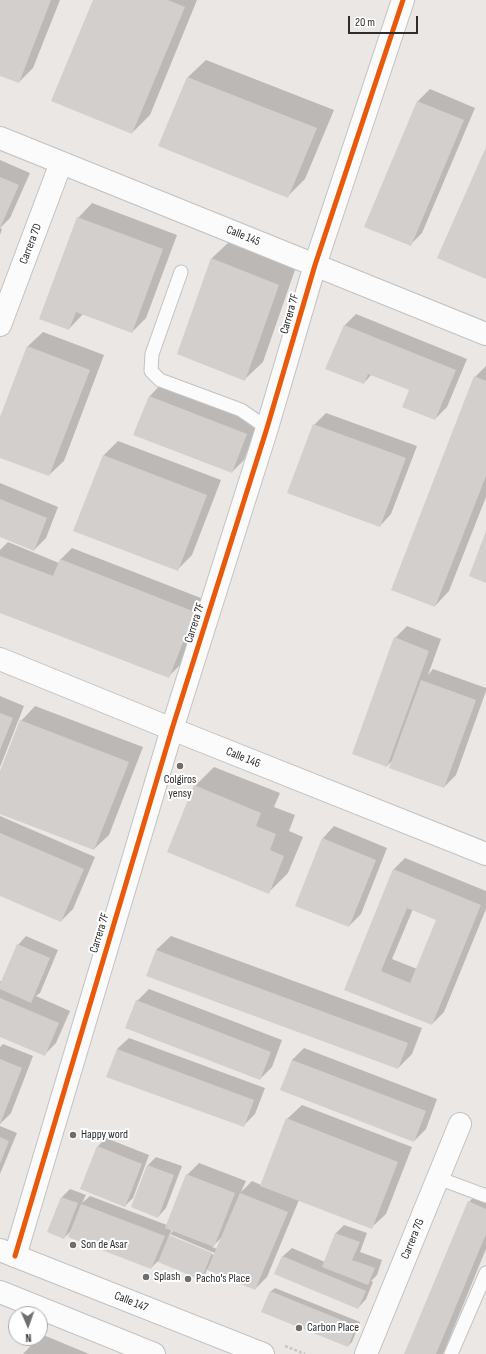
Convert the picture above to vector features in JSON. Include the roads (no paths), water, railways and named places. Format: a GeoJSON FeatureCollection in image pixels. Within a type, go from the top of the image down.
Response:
{"type":"FeatureCollection","features":[{"type":"Feature","properties":{"kind":"street","name":"Carrera 7F"},"geometry":{"type":"LineString","coordinates":[[8,1253],[267,428],[315,265],[403,0]]}},
{"type":"Feature","properties":{"kind":"street","name":"Calle 145"},"geometry":{"type":"LineString","coordinates":[[0,138],[486,334]]}},
{"type":"Feature","properties":{"kind":"street","name":"Carrera 7D"},"geometry":{"type":"LineString","coordinates":[[0,325],[61,163]]}},
{"type":"Feature","properties":{"kind":"street","name":"Calle 146"},"geometry":{"type":"LineString","coordinates":[[0,659],[172,730],[486,854]]}},
{"type":"Feature","properties":{"kind":"street","name":"Carrera 7G"},"geometry":{"type":"LineString","coordinates":[[366,1354],[460,1124]]}},
{"type":"Feature","properties":{"kind":"street","name":"Calle 147"},"geometry":{"type":"LineString","coordinates":[[8,1253],[263,1354]]}},
{"type":"Feature","properties":{"kind":"street"},"geometry":{"type":"LineString","coordinates":[[2,1298],[154,1354]]}},
{"type":"Feature","properties":{"kind":"lane"},"geometry":{"type":"LineString","coordinates":[[181,272],[152,354],[151,371],[160,380],[241,410],[267,428]]}},
{"type":"Feature","properties":{"kind":"lane"},"geometry":{"type":"LineString","coordinates":[[438,1178],[486,1196]]}},
{"type":"Feature","properties":{"kind":"lane"},"geometry":{"type":"LineString","coordinates":[[450,1354],[486,1273]]}},
{"type":"Feature","properties":{"kind":"place","name":"Colgiros yensy"},"geometry":{"type":"Point","coordinates":[180,766]}},
{"type":"Feature","properties":{"kind":"place","name":"Happy word"},"geometry":{"type":"Point","coordinates":[73,1135]}},
{"type":"Feature","properties":{"kind":"place","name":"Son de Asar"},"geometry":{"type":"Point","coordinates":[73,1245]}},
{"type":"Feature","properties":{"kind":"place","name":"Splash"},"geometry":{"type":"Point","coordinates":[146,1277]}},
{"type":"Feature","properties":{"kind":"place","name":"Pacho's Place"},"geometry":{"type":"Point","coordinates":[188,1279]}},
{"type":"Feature","properties":{"kind":"place","name":"Carbon Place"},"geometry":{"type":"Point","coordinates":[299,1328]}}]}
